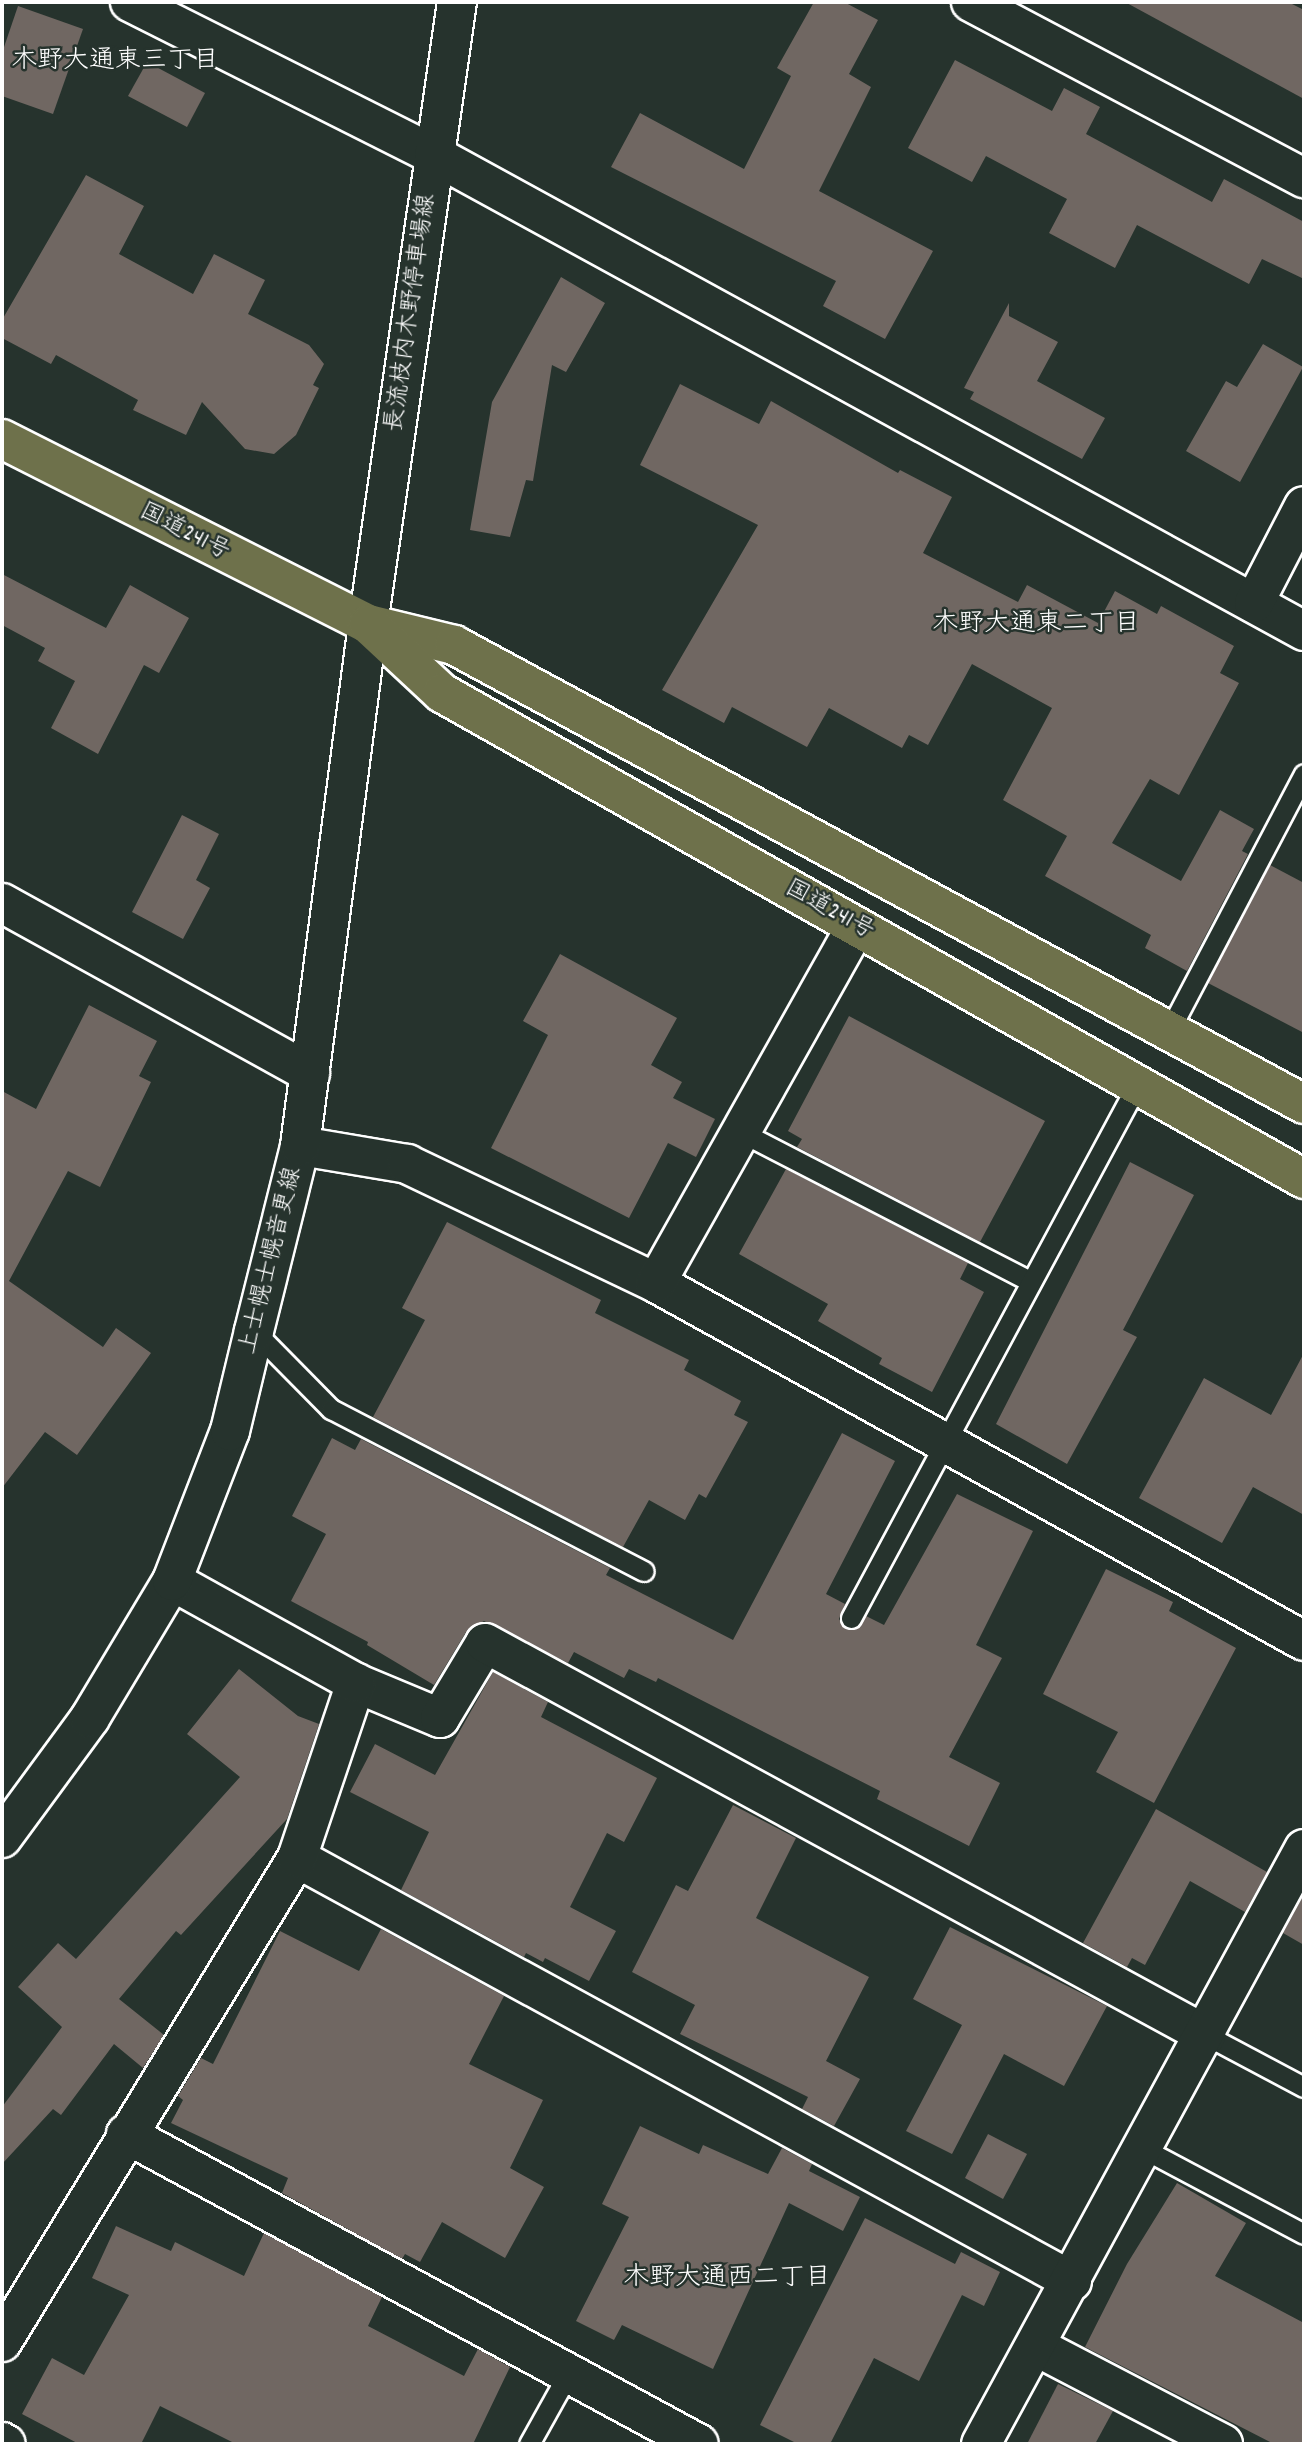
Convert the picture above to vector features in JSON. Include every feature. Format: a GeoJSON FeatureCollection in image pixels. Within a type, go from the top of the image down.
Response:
{"type":"FeatureCollection","features":[{"type":"Feature","properties":{"kind":"highway","name":"国道241号"},"geometry":{"type":"LineString","coordinates":[[2,439],[368,624],[454,645],[1304,1104]]}},
{"type":"Feature","properties":{"kind":"highway","name":"国道241号"},"geometry":{"type":"LineString","coordinates":[[368,624],[443,694],[1304,1179]]}},
{"type":"Feature","properties":{"kind":"street"},"geometry":{"type":"LineString","coordinates":[[130,2],[434,155],[1304,631]]}},
{"type":"Feature","properties":{"kind":"street","name":"長流枝内木野停車場線"},"geometry":{"type":"LineString","coordinates":[[368,624],[457,2]]}},
{"type":"Feature","properties":{"kind":"street"},"geometry":{"type":"LineString","coordinates":[[971,2],[1304,178]]}},
{"type":"Feature","properties":{"kind":"street"},"geometry":{"type":"LineString","coordinates":[[1254,603],[1304,506]]}},
{"type":"Feature","properties":{"kind":"street","name":"上士幌士幌音更線"},"geometry":{"type":"LineString","coordinates":[[2,1838],[90,1718],[172,1581],[230,1431],[300,1146],[368,624]]}},
{"type":"Feature","properties":{"kind":"street"},"geometry":{"type":"LineString","coordinates":[[2,903],[310,1073]]}},
{"type":"Feature","properties":{"kind":"street"},"geometry":{"type":"LineString","coordinates":[[656,1283],[856,926]]}},
{"type":"Feature","properties":{"kind":"street"},"geometry":{"type":"LineString","coordinates":[[300,1146],[407,1164],[656,1283],[1304,1641]]}},
{"type":"Feature","properties":{"kind":"street"},"geometry":{"type":"LineString","coordinates":[[172,1581],[356,1683],[440,1718],[485,1643],[1206,2035]]}},
{"type":"Feature","properties":{"kind":"street"},"geometry":{"type":"LineString","coordinates":[[2,2342],[126,2134],[298,1858],[356,1683]]}},
{"type":"Feature","properties":{"kind":"street"},"geometry":{"type":"LineString","coordinates":[[981,2444],[1206,2035],[1304,1849]]}},
{"type":"Feature","properties":{"kind":"street"},"geometry":{"type":"LineString","coordinates":[[298,1858],[1072,2281]]}},
{"type":"Feature","properties":{"kind":"street"},"geometry":{"type":"LineString","coordinates":[[126,2134],[699,2444]]}},
{"type":"Feature","properties":{"kind":"street"},"geometry":{"type":"LineString","coordinates":[[1035,2346],[1223,2444]]}},
{"type":"Feature","properties":{"kind":"lane"},"geometry":{"type":"LineString","coordinates":[[1169,1031],[1304,774]]}},
{"type":"Feature","properties":{"kind":"lane"},"geometry":{"type":"LineString","coordinates":[[851,1618],[943,1441],[1137,1085]]}},
{"type":"Feature","properties":{"kind":"lane"},"geometry":{"type":"LineString","coordinates":[[741,1132],[1031,1282]]}},
{"type":"Feature","properties":{"kind":"lane"},"geometry":{"type":"LineString","coordinates":[[254,1331],[331,1409],[643,1571]]}},
{"type":"Feature","properties":{"kind":"lane"},"geometry":{"type":"LineString","coordinates":[[1206,2035],[1304,2087]]}},
{"type":"Feature","properties":{"kind":"lane"},"geometry":{"type":"LineString","coordinates":[[1144,2149],[1304,2234]]}},
{"type":"Feature","properties":{"kind":"lane"},"geometry":{"type":"LineString","coordinates":[[529,2444],[568,2374]]}},
{"type":"Feature","properties":{"kind":"building"},"geometry":{"type":"Polygon","coordinates":[[[814,2],[844,2],[878,20],[849,74],[871,87],[819,191],[933,251],[885,339],[823,306],[836,281],[611,167],[640,113],[744,169],[791,76],[777,68],[814,2]]]}},
{"type":"Feature","properties":{"kind":"building"},"geometry":{"type":"Polygon","coordinates":[[[1125,2],[1288,2],[1304,10],[1304,99],[1125,2]]]}},
{"type":"Feature","properties":{"kind":"building"},"geometry":{"type":"Polygon","coordinates":[[[18,6],[83,29],[53,114],[2,96],[2,53],[18,6]]]}},
{"type":"Feature","properties":{"kind":"building"},"geometry":{"type":"Polygon","coordinates":[[[955,60],[1052,111],[1064,88],[1100,107],[1086,134],[1212,202],[1224,179],[1304,222],[1304,279],[1262,259],[1249,284],[1137,225],[1115,268],[1049,233],[1067,199],[986,156],[972,182],[908,148],[955,60]]]}},
{"type":"Feature","properties":{"kind":"building"},"geometry":{"type":"Polygon","coordinates":[[[147,62],[205,93],[187,127],[128,96],[147,62]]]}},
{"type":"Feature","properties":{"kind":"building"},"geometry":{"type":"Polygon","coordinates":[[[86,175],[144,206],[119,254],[193,294],[214,254],[265,280],[248,314],[309,345],[324,364],[313,385],[319,388],[296,435],[274,454],[245,449],[202,402],[186,435],[133,410],[138,400],[56,355],[51,364],[2,338],[2,320],[86,175]]]}},
{"type":"Feature","properties":{"kind":"building"},"geometry":{"type":"Polygon","coordinates":[[[561,277],[605,303],[566,372],[552,365],[533,481],[526,480],[510,537],[470,530],[492,402],[561,277]]]}},
{"type":"Feature","properties":{"kind":"building"},"geometry":{"type":"Polygon","coordinates":[[[1009,303],[1009,316],[1058,342],[1037,381],[1105,418],[1082,459],[970,399],[974,392],[964,388],[1009,303]]]}},
{"type":"Feature","properties":{"kind":"building"},"geometry":{"type":"Polygon","coordinates":[[[1263,344],[1303,367],[1240,482],[1186,451],[1226,381],[1237,387],[1263,344]]]}},
{"type":"Feature","properties":{"kind":"building"},"geometry":{"type":"Polygon","coordinates":[[[680,384],[759,424],[771,401],[898,473],[900,470],[952,497],[923,553],[1018,602],[1027,585],[1098,623],[1115,591],[1157,614],[1161,606],[1234,646],[1220,673],[1239,683],[1179,795],[1150,779],[1112,843],[1181,881],[1220,810],[1254,829],[1242,851],[1248,854],[1187,971],[1145,948],[1151,935],[1045,876],[1067,836],[1003,800],[1052,708],[972,664],[928,745],[909,735],[902,748],[829,708],[807,747],[732,707],[724,723],[662,690],[758,525],[640,465],[680,384]]]}},
{"type":"Feature","properties":{"kind":"building"},"geometry":{"type":"Polygon","coordinates":[[[2,574],[106,628],[130,585],[189,618],[159,673],[144,665],[98,754],[51,728],[75,681],[38,661],[45,648],[2,625],[2,574]]]}},
{"type":"Feature","properties":{"kind":"building"},"geometry":{"type":"Polygon","coordinates":[[[182,815],[219,834],[196,880],[210,888],[183,939],[132,912],[182,815]]]}},
{"type":"Feature","properties":{"kind":"building"},"geometry":{"type":"Polygon","coordinates":[[[1270,865],[1304,883],[1304,1033],[1208,983],[1270,865]]]}},
{"type":"Feature","properties":{"kind":"building"},"geometry":{"type":"Polygon","coordinates":[[[560,954],[677,1018],[651,1065],[682,1082],[673,1098],[715,1119],[696,1157],[668,1143],[629,1218],[491,1148],[548,1035],[523,1021],[560,954]]]}},
{"type":"Feature","properties":{"kind":"building"},"geometry":{"type":"Polygon","coordinates":[[[89,1005],[157,1041],[139,1076],[151,1082],[100,1187],[68,1171],[9,1281],[103,1347],[116,1328],[151,1353],[77,1455],[45,1432],[2,1488],[2,1091],[36,1109],[89,1005]]]}},
{"type":"Feature","properties":{"kind":"building"},"geometry":{"type":"Polygon","coordinates":[[[849,1016],[1045,1121],[980,1242],[797,1147],[802,1139],[788,1131],[849,1016]]]}},
{"type":"Feature","properties":{"kind":"building"},"geometry":{"type":"Polygon","coordinates":[[[1130,1162],[1194,1195],[1123,1330],[1137,1337],[1067,1464],[996,1424],[1130,1162]]]}},
{"type":"Feature","properties":{"kind":"building"},"geometry":{"type":"Polygon","coordinates":[[[786,1169],[968,1263],[960,1279],[984,1292],[932,1392],[879,1364],[882,1358],[818,1321],[828,1304],[739,1254],[786,1169]]]}},
{"type":"Feature","properties":{"kind":"building"},"geometry":{"type":"Polygon","coordinates":[[[447,1222],[601,1300],[595,1313],[689,1360],[684,1370],[741,1401],[734,1415],[748,1422],[706,1498],[699,1494],[685,1520],[649,1500],[623,1547],[373,1417],[425,1320],[402,1308],[447,1222]]]}},
{"type":"Feature","properties":{"kind":"building"},"geometry":{"type":"Polygon","coordinates":[[[1304,1353],[1304,1515],[1253,1487],[1222,1543],[1139,1498],[1204,1378],[1271,1415],[1304,1353]]]}},
{"type":"Feature","properties":{"kind":"building"},"geometry":{"type":"Polygon","coordinates":[[[842,1433],[895,1461],[826,1594],[845,1604],[839,1619],[846,1629],[858,1628],[866,1616],[884,1625],[957,1494],[1033,1531],[976,1645],[1002,1658],[949,1757],[1000,1783],[969,1846],[877,1799],[880,1791],[658,1678],[656,1682],[629,1669],[624,1678],[574,1652],[568,1663],[484,1621],[466,1632],[434,1685],[367,1645],[368,1642],[291,1601],[326,1534],[292,1516],[332,1438],[355,1450],[361,1439],[610,1568],[606,1575],[733,1640],[842,1433]]]}},
{"type":"Feature","properties":{"kind":"building"},"geometry":{"type":"Polygon","coordinates":[[[1106,1569],[1173,1602],[1169,1611],[1236,1648],[1154,1803],[1096,1772],[1118,1732],[1043,1694],[1106,1569]]]}},
{"type":"Feature","properties":{"kind":"building"},"geometry":{"type":"Polygon","coordinates":[[[239,1669],[298,1716],[319,1724],[287,1819],[181,1935],[176,1931],[119,1999],[164,2035],[143,2068],[114,2044],[61,2115],[53,2109],[2,2164],[2,2107],[62,2027],[18,1987],[58,1943],[76,1959],[240,1777],[187,1734],[239,1669]]]}},
{"type":"Feature","properties":{"kind":"building"},"geometry":{"type":"Polygon","coordinates":[[[493,1672],[548,1702],[541,1717],[657,1778],[624,1842],[607,1833],[570,1907],[616,1931],[589,1981],[545,1958],[543,1962],[526,1953],[524,1957],[401,1890],[429,1832],[350,1792],[375,1744],[435,1775],[493,1672]]]}},
{"type":"Feature","properties":{"kind":"building"},"geometry":{"type":"Polygon","coordinates":[[[733,1805],[796,1838],[756,1918],[869,1977],[826,2061],[860,2079],[834,2126],[802,2109],[808,2097],[680,2034],[695,2005],[632,1972],[676,1885],[688,1891],[733,1805]]]}},
{"type":"Feature","properties":{"kind":"building"},"geometry":{"type":"Polygon","coordinates":[[[1156,1809],[1267,1872],[1245,1912],[1190,1881],[1145,1965],[1132,1958],[1127,1967],[1083,1943],[1156,1809]]]}},
{"type":"Feature","properties":{"kind":"building"},"geometry":{"type":"Polygon","coordinates":[[[1304,1894],[1304,1945],[1283,1933],[1304,1894]]]}},
{"type":"Feature","properties":{"kind":"building"},"geometry":{"type":"Polygon","coordinates":[[[950,1927],[1107,2006],[1064,2086],[1004,2054],[952,2154],[906,2131],[962,2025],[913,1999],[950,1927]]]}},
{"type":"Feature","properties":{"kind":"building"},"geometry":{"type":"Polygon","coordinates":[[[381,1929],[504,1996],[469,2064],[543,2100],[510,2168],[544,2187],[505,2258],[442,2222],[420,2262],[405,2254],[402,2259],[282,2193],[288,2178],[171,2123],[183,2100],[178,2096],[201,2058],[213,2064],[280,1931],[359,1971],[381,1929]]]}},
{"type":"Feature","properties":{"kind":"building"},"geometry":{"type":"Polygon","coordinates":[[[640,2126],[699,2154],[703,2145],[768,2174],[782,2148],[812,2164],[809,2171],[860,2197],[843,2231],[789,2203],[713,2369],[622,2325],[614,2340],[576,2321],[629,2217],[602,2204],[640,2126]]]}},
{"type":"Feature","properties":{"kind":"building"},"geometry":{"type":"Polygon","coordinates":[[[988,2134],[1027,2154],[1003,2199],[965,2178],[988,2134]]]}},
{"type":"Feature","properties":{"kind":"building"},"geometry":{"type":"Polygon","coordinates":[[[1177,2183],[1246,2223],[1215,2276],[1304,2323],[1304,2444],[1274,2444],[1085,2347],[1127,2264],[1177,2183]]]}},
{"type":"Feature","properties":{"kind":"building"},"geometry":{"type":"Polygon","coordinates":[[[865,2218],[955,2264],[961,2252],[1000,2272],[984,2306],[962,2295],[919,2381],[874,2358],[830,2444],[798,2444],[760,2425],[865,2218]]]}},
{"type":"Feature","properties":{"kind":"building"},"geometry":{"type":"Polygon","coordinates":[[[116,2226],[171,2251],[175,2242],[244,2276],[264,2233],[382,2297],[368,2326],[464,2376],[478,2349],[510,2367],[473,2444],[236,2444],[160,2406],[141,2444],[79,2444],[22,2414],[52,2358],[84,2375],[129,2295],[92,2278],[116,2226]]]}},
{"type":"Feature","properties":{"kind":"building"},"geometry":{"type":"Polygon","coordinates":[[[1058,2384],[1113,2411],[1095,2444],[1027,2444],[1058,2384]]]}},
{"type":"Feature","properties":{"kind":"district","name":"木野大通東三丁目"},"geometry":{"type":"Point","coordinates":[115,62]}},
{"type":"Feature","properties":{"kind":"district","name":"木野大通東二丁目"},"geometry":{"type":"Point","coordinates":[1036,625]}},
{"type":"Feature","properties":{"kind":"district","name":"木野大通西二丁目"},"geometry":{"type":"Point","coordinates":[727,2279]}}]}
